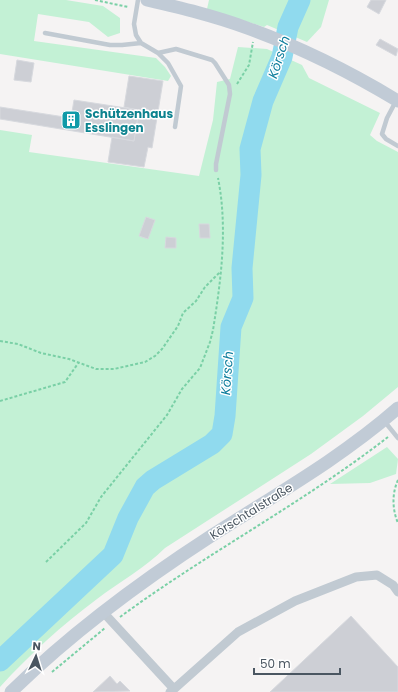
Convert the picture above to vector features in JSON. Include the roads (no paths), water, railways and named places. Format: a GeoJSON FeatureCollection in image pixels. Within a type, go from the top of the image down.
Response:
{"type":"FeatureCollection","features":[{"type":"Feature","properties":{"kind":"main road"},"geometry":{"type":"LineString","coordinates":[[147,0],[206,15],[258,36],[308,52],[352,74],[397,100]]}},
{"type":"Feature","properties":{"kind":"main road","name":"Körschtalstraße"},"geometry":{"type":"LineString","coordinates":[[11,692],[66,641],[153,575],[324,464],[384,421],[398,408]]}},
{"type":"Feature","properties":{"kind":"street"},"geometry":{"type":"LineString","coordinates":[[103,612],[172,691],[238,632],[295,600],[356,577],[377,574],[393,585],[398,592]]}},
{"type":"Feature","properties":{"kind":"lane"},"geometry":{"type":"LineString","coordinates":[[138,0],[134,27],[136,35],[142,43],[158,53],[173,69],[181,86],[175,127]]}},
{"type":"Feature","properties":{"kind":"lane"},"geometry":{"type":"LineString","coordinates":[[45,34],[110,45],[142,43]]}},
{"type":"Feature","properties":{"kind":"lane"},"geometry":{"type":"LineString","coordinates":[[158,53],[176,49],[213,61],[229,85],[229,100],[216,170]]}},
{"type":"Feature","properties":{"kind":"lane"},"geometry":{"type":"LineString","coordinates":[[397,100],[387,118],[382,134],[386,139],[398,146]]}},
{"type":"Feature","properties":{"kind":"lane"},"geometry":{"type":"LineString","coordinates":[[384,421],[398,438]]}},
{"type":"Feature","properties":{"kind":"waterway","name":"Körsch"},"geometry":{"type":"LineString","coordinates":[[0,661],[113,555],[128,518],[145,487],[153,480],[212,444],[222,434],[225,416],[231,327],[243,298],[242,268],[251,175],[250,149],[263,101],[282,57],[288,27],[300,0]]}},
{"type":"Feature","properties":{"kind":"place","name":"Schützenhaus Esslingen"},"geometry":{"type":"Point","coordinates":[71,120]}}]}
